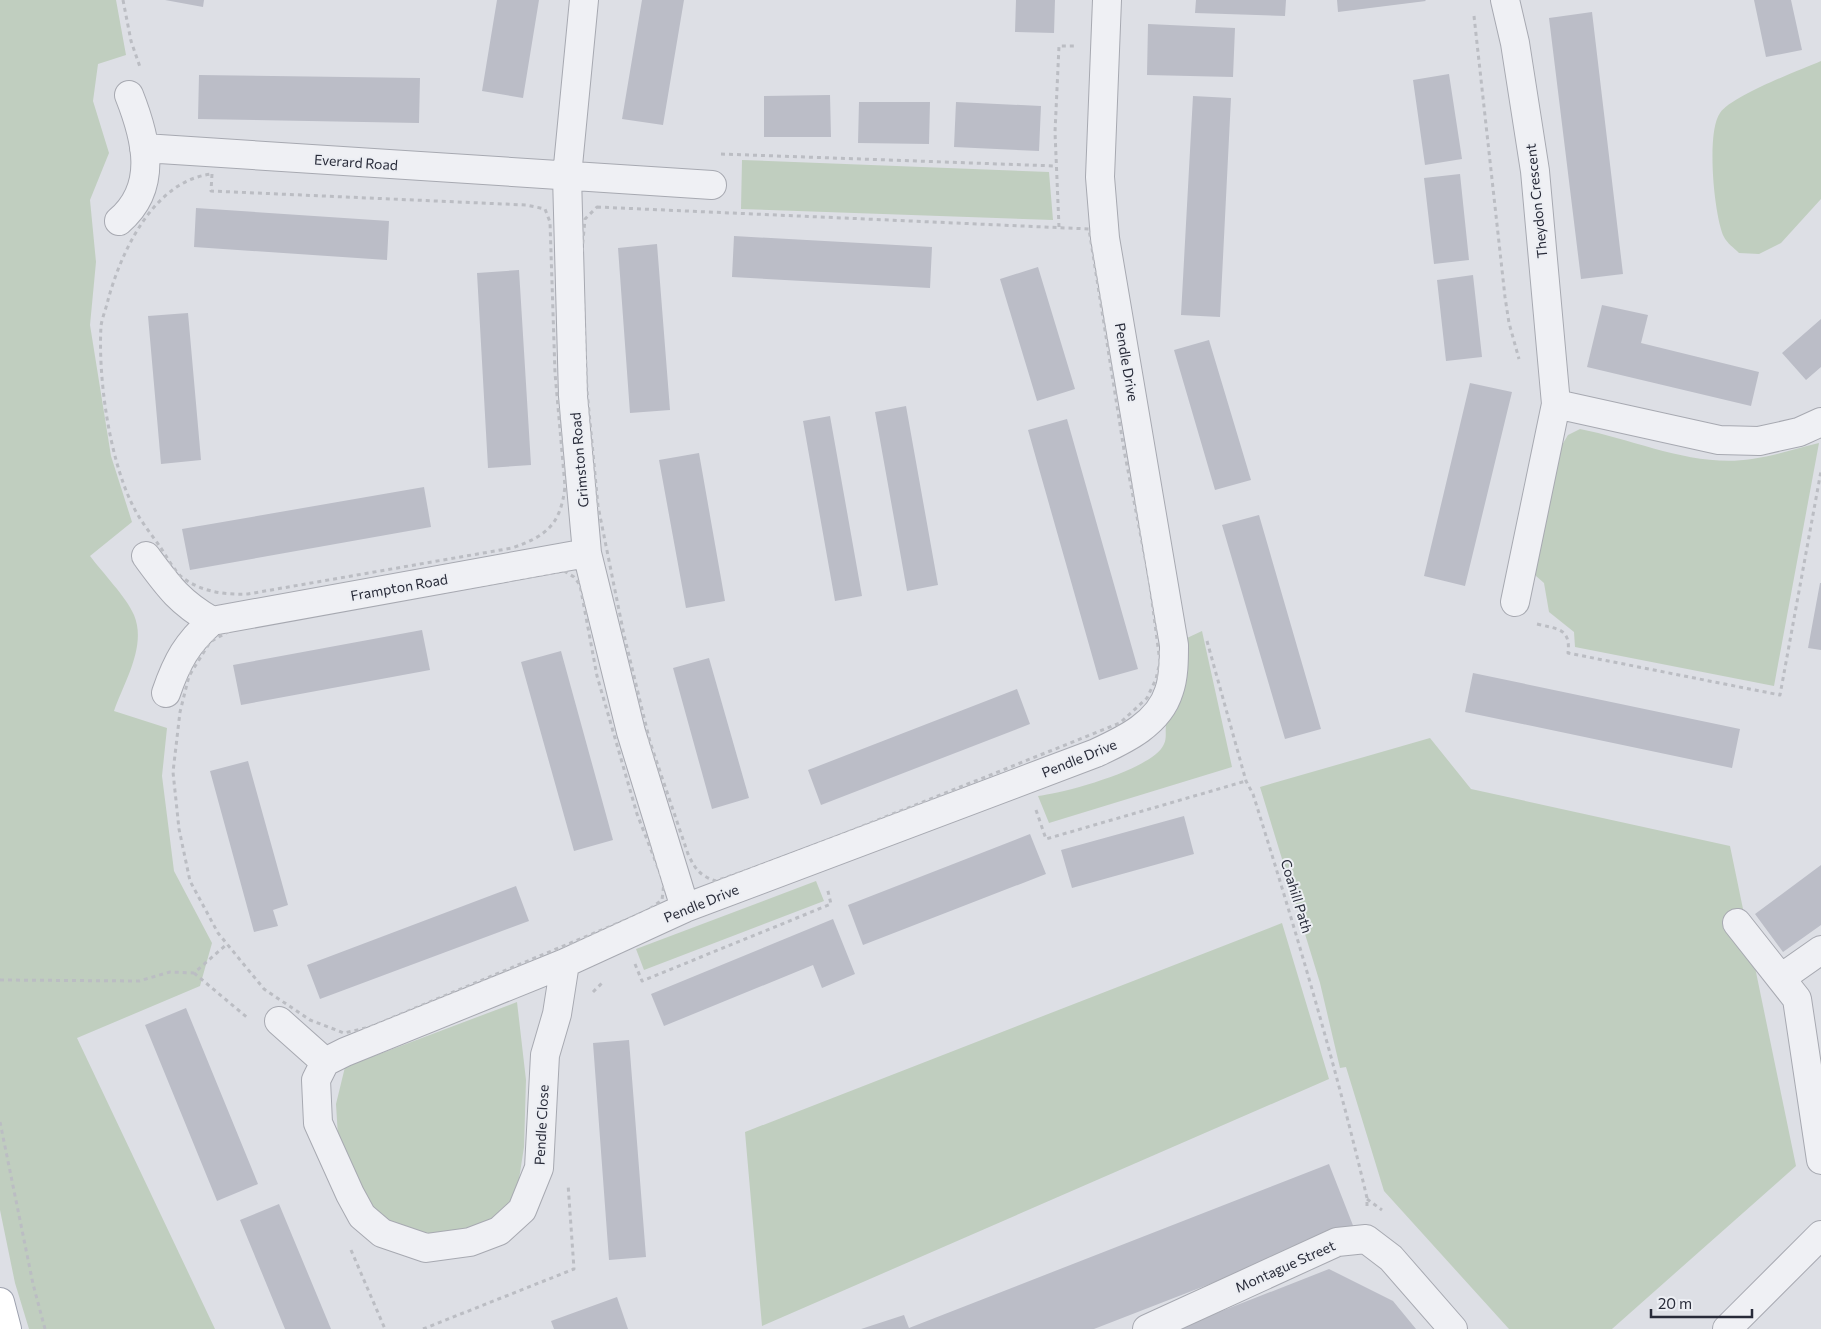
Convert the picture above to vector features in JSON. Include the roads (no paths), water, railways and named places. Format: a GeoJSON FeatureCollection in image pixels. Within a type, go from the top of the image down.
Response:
{"type":"FeatureCollection","features":[{"type":"Feature","properties":{"kind":"main road"},"geometry":{"type":"LineString","coordinates":[[0,1302],[7,1329]]}},
{"type":"Feature","properties":{"kind":"street","name":"Grimston Road"},"geometry":{"type":"LineString","coordinates":[[584,0],[567,176],[573,396],[587,553],[630,732],[685,908]]}},
{"type":"Feature","properties":{"kind":"street","name":"Pendle Drive"},"geometry":{"type":"LineString","coordinates":[[325,1062],[344,1052],[565,963],[685,908],[1096,753],[1133,736],[1157,712],[1169,692],[1174,644],[1105,238],[1100,177],[1107,0]]}},
{"type":"Feature","properties":{"kind":"street","name":"Theydon Crescent"},"geometry":{"type":"LineString","coordinates":[[1505,0],[1515,43],[1535,171],[1556,404],[1515,602]]}},
{"type":"Feature","properties":{"kind":"street"},"geometry":{"type":"LineString","coordinates":[[119,221],[132,210],[139,196],[145,176],[143,134],[129,95]]}},
{"type":"Feature","properties":{"kind":"street","name":"Everard Road"},"geometry":{"type":"LineString","coordinates":[[144,148],[712,185]]}},
{"type":"Feature","properties":{"kind":"street"},"geometry":{"type":"LineString","coordinates":[[1556,404],[1719,440],[1759,441],[1798,432],[1821,422]]}},
{"type":"Feature","properties":{"kind":"street","name":"Frampton Road"},"geometry":{"type":"LineString","coordinates":[[212,620],[587,553]]}},
{"type":"Feature","properties":{"kind":"street"},"geometry":{"type":"LineString","coordinates":[[146,556],[174,595],[193,610],[212,620],[192,638],[176,664],[166,693]]}},
{"type":"Feature","properties":{"kind":"street"},"geometry":{"type":"LineString","coordinates":[[1737,923],[1797,999],[1821,1157]]}},
{"type":"Feature","properties":{"kind":"street"},"geometry":{"type":"LineString","coordinates":[[1781,978],[1821,950]]}},
{"type":"Feature","properties":{"kind":"street","name":"Pendle Close"},"geometry":{"type":"LineString","coordinates":[[325,1062],[316,1080],[318,1123],[362,1216],[382,1233],[403,1242],[426,1248],[470,1242],[499,1231],[522,1210],[539,1168],[545,1056],[557,1014],[565,963]]}},
{"type":"Feature","properties":{"kind":"street"},"geometry":{"type":"LineString","coordinates":[[278,1021],[325,1062]]}},
{"type":"Feature","properties":{"kind":"street"},"geometry":{"type":"LineString","coordinates":[[1728,1329],[1821,1235]]}},
{"type":"Feature","properties":{"kind":"street","name":"Montague Street"},"geometry":{"type":"LineString","coordinates":[[1147,1329],[1337,1242],[1366,1239],[1391,1258],[1453,1329]]}}]}
